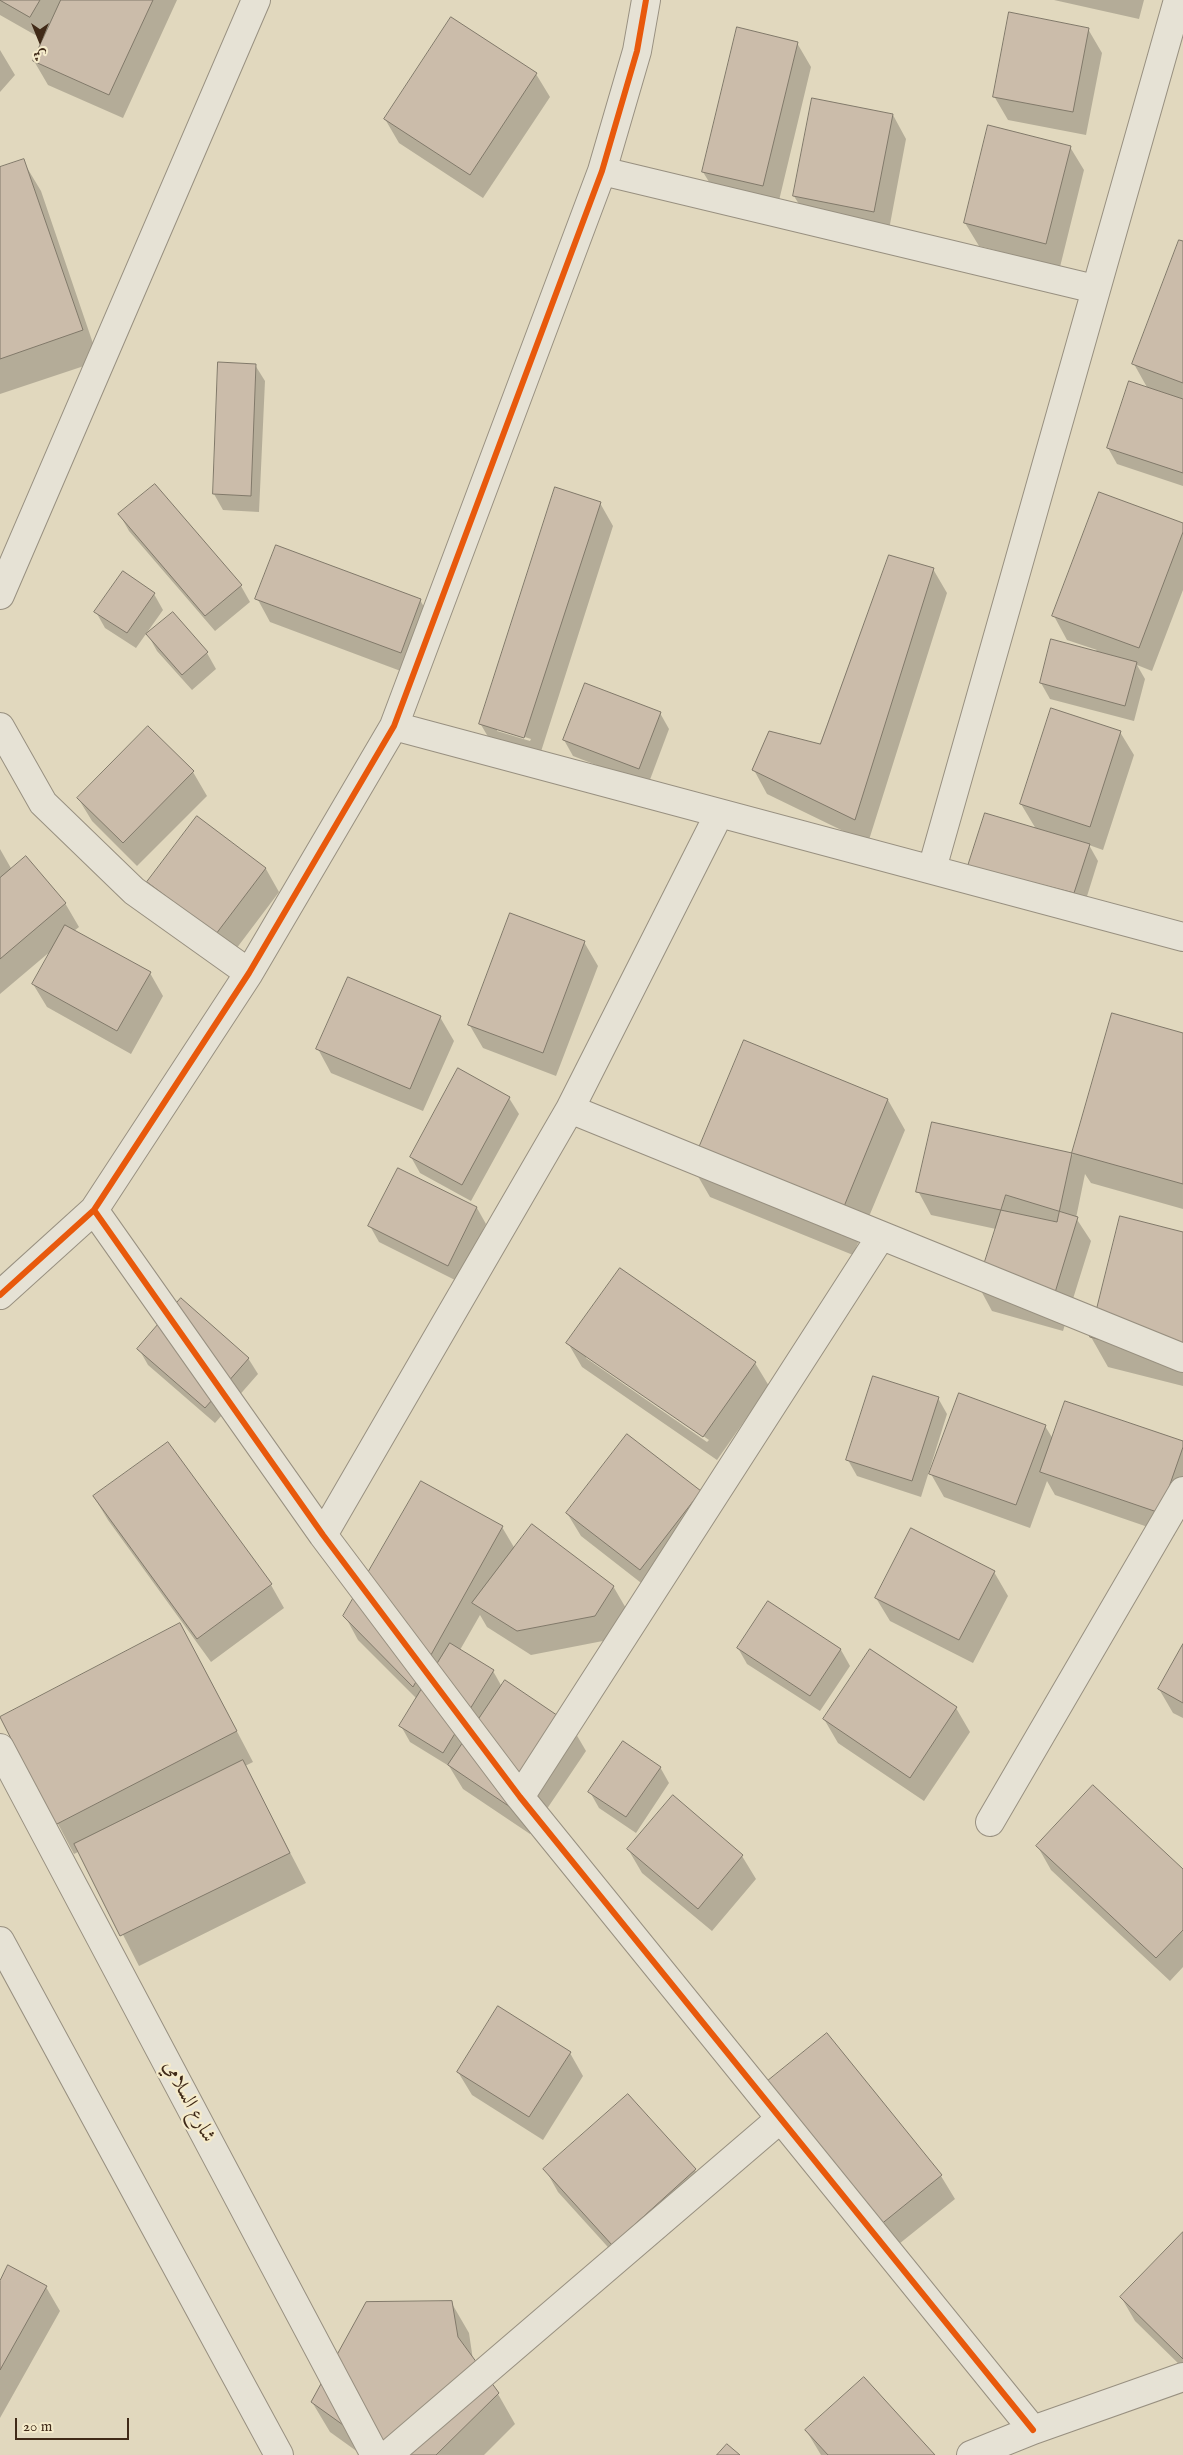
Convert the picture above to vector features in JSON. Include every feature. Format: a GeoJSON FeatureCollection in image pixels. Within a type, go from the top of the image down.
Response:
{"type":"FeatureCollection","features":[{"type":"Feature","properties":{"kind":"street"},"geometry":{"type":"LineString","coordinates":[[0,595],[256,0]]}},
{"type":"Feature","properties":{"kind":"street"},"geometry":{"type":"LineString","coordinates":[[0,1295],[94,1210],[249,973],[394,726],[602,171],[637,51],[646,0]]}},
{"type":"Feature","properties":{"kind":"street"},"geometry":{"type":"LineString","coordinates":[[932,869],[1178,0]]}},
{"type":"Feature","properties":{"kind":"street"},"geometry":{"type":"LineString","coordinates":[[602,171],[1095,289]]}},
{"type":"Feature","properties":{"kind":"street"},"geometry":{"type":"LineString","coordinates":[[394,726],[1183,937]]}},
{"type":"Feature","properties":{"kind":"street"},"geometry":{"type":"LineString","coordinates":[[0,727],[43,803],[134,891],[249,973]]}},
{"type":"Feature","properties":{"kind":"street"},"geometry":{"type":"LineString","coordinates":[[322,1535],[570,1109],[719,814]]}},
{"type":"Feature","properties":{"kind":"street"},"geometry":{"type":"LineString","coordinates":[[570,1109],[1183,1358]]}},
{"type":"Feature","properties":{"kind":"street"},"geometry":{"type":"LineString","coordinates":[[94,1210],[322,1535],[520,1797],[1033,2430]]}},
{"type":"Feature","properties":{"kind":"street"},"geometry":{"type":"LineString","coordinates":[[520,1797],[881,1236]]}},
{"type":"Feature","properties":{"kind":"street"},"geometry":{"type":"LineString","coordinates":[[990,1822],[1183,1491]]}},
{"type":"Feature","properties":{"kind":"street","name":"شارع السلامي"},"geometry":{"type":"LineString","coordinates":[[0,1748],[375,2455]]}},
{"type":"Feature","properties":{"kind":"street"},"geometry":{"type":"LineString","coordinates":[[0,1941],[279,2455]]}},
{"type":"Feature","properties":{"kind":"street"},"geometry":{"type":"LineString","coordinates":[[388,2455],[780,2119]]}},
{"type":"Feature","properties":{"kind":"street"},"geometry":{"type":"LineString","coordinates":[[971,2455],[1033,2430],[1183,2377]]}},
{"type":"Feature","properties":{"kind":"building"},"geometry":{"type":"Polygon","coordinates":[[[0,0],[40,0],[30,17],[0,0]]]}},
{"type":"Feature","properties":{"kind":"building"},"geometry":{"type":"Polygon","coordinates":[[[61,0],[153,0],[109,95],[33,61],[61,0]]]}},
{"type":"Feature","properties":{"kind":"building"},"geometry":{"type":"Polygon","coordinates":[[[1009,12],[1089,28],[1073,112],[993,97],[1009,12]]]}},
{"type":"Feature","properties":{"kind":"building"},"geometry":{"type":"Polygon","coordinates":[[[451,17],[537,73],[470,175],[384,119],[451,17]]]}},
{"type":"Feature","properties":{"kind":"building"},"geometry":{"type":"Polygon","coordinates":[[[737,27],[798,42],[763,186],[702,172],[737,27]]]}},
{"type":"Feature","properties":{"kind":"building"},"geometry":{"type":"Polygon","coordinates":[[[812,98],[893,114],[874,212],[793,196],[812,98]]]}},
{"type":"Feature","properties":{"kind":"building"},"geometry":{"type":"Polygon","coordinates":[[[988,125],[1071,146],[1046,244],[964,223],[988,125]]]}},
{"type":"Feature","properties":{"kind":"building"},"geometry":{"type":"Polygon","coordinates":[[[24,159],[83,330],[0,359],[0,167],[24,159]]]}},
{"type":"Feature","properties":{"kind":"building"},"geometry":{"type":"Polygon","coordinates":[[[1179,240],[1183,241],[1183,383],[1132,364],[1179,240]]]}},
{"type":"Feature","properties":{"kind":"building"},"geometry":{"type":"Polygon","coordinates":[[[218,362],[256,364],[251,496],[213,494],[218,362]]]}},
{"type":"Feature","properties":{"kind":"building"},"geometry":{"type":"Polygon","coordinates":[[[1129,381],[1183,399],[1183,473],[1107,448],[1129,381]]]}},
{"type":"Feature","properties":{"kind":"building"},"geometry":{"type":"Polygon","coordinates":[[[155,484],[242,585],[205,616],[118,514],[155,484]]]}},
{"type":"Feature","properties":{"kind":"building"},"geometry":{"type":"Polygon","coordinates":[[[555,487],[601,502],[524,738],[479,724],[555,487]]]}},
{"type":"Feature","properties":{"kind":"building"},"geometry":{"type":"Polygon","coordinates":[[[1099,492],[1183,523],[1183,532],[1139,648],[1052,616],[1099,492]]]}},
{"type":"Feature","properties":{"kind":"building"},"geometry":{"type":"Polygon","coordinates":[[[276,545],[421,599],[401,653],[255,599],[276,545]]]}},
{"type":"Feature","properties":{"kind":"building"},"geometry":{"type":"Polygon","coordinates":[[[889,555],[934,568],[855,820],[752,770],[769,731],[820,744],[889,555]]]}},
{"type":"Feature","properties":{"kind":"building"},"geometry":{"type":"Polygon","coordinates":[[[123,571],[155,593],[127,633],[94,612],[123,571]]]}},
{"type":"Feature","properties":{"kind":"building"},"geometry":{"type":"Polygon","coordinates":[[[173,612],[208,652],[182,675],[146,634],[173,612]]]}},
{"type":"Feature","properties":{"kind":"building"},"geometry":{"type":"Polygon","coordinates":[[[1051,639],[1137,662],[1125,706],[1040,683],[1051,639]]]}},
{"type":"Feature","properties":{"kind":"building"},"geometry":{"type":"Polygon","coordinates":[[[585,683],[661,712],[639,769],[563,740],[585,683]]]}},
{"type":"Feature","properties":{"kind":"building"},"geometry":{"type":"Polygon","coordinates":[[[1051,708],[1121,731],[1090,827],[1020,804],[1051,708]]]}},
{"type":"Feature","properties":{"kind":"building"},"geometry":{"type":"Polygon","coordinates":[[[148,726],[194,771],[123,843],[77,798],[148,726]]]}},
{"type":"Feature","properties":{"kind":"building"},"geometry":{"type":"Polygon","coordinates":[[[985,813],[1090,844],[1074,893],[968,866],[985,813]]]}},
{"type":"Feature","properties":{"kind":"building"},"geometry":{"type":"Polygon","coordinates":[[[197,816],[266,868],[216,934],[147,882],[197,816]]]}},
{"type":"Feature","properties":{"kind":"building"},"geometry":{"type":"Polygon","coordinates":[[[26,856],[66,903],[0,959],[0,878],[26,856]]]}},
{"type":"Feature","properties":{"kind":"building"},"geometry":{"type":"Polygon","coordinates":[[[510,913],[585,941],[543,1053],[468,1025],[510,913]]]}},
{"type":"Feature","properties":{"kind":"building"},"geometry":{"type":"Polygon","coordinates":[[[65,925],[151,972],[117,1031],[32,984],[65,925]]]}},
{"type":"Feature","properties":{"kind":"building"},"geometry":{"type":"Polygon","coordinates":[[[348,977],[441,1016],[410,1089],[316,1049],[348,977]]]}},
{"type":"Feature","properties":{"kind":"building"},"geometry":{"type":"Polygon","coordinates":[[[1112,1013],[1183,1033],[1183,1184],[1072,1153],[1112,1013]]]}},
{"type":"Feature","properties":{"kind":"building"},"geometry":{"type":"Polygon","coordinates":[[[744,1040],[888,1099],[836,1226],[691,1167],[744,1040]]]}},
{"type":"Feature","properties":{"kind":"building"},"geometry":{"type":"Polygon","coordinates":[[[458,1068],[510,1097],[462,1185],[410,1157],[458,1068]]]}},
{"type":"Feature","properties":{"kind":"building"},"geometry":{"type":"Polygon","coordinates":[[[932,1122],[1072,1153],[1057,1222],[916,1192],[932,1122]]]}},
{"type":"Feature","properties":{"kind":"building"},"geometry":{"type":"Polygon","coordinates":[[[398,1168],[477,1207],[448,1266],[368,1226],[398,1168]]]}},
{"type":"Feature","properties":{"kind":"building"},"geometry":{"type":"Polygon","coordinates":[[[1006,1195],[1078,1217],[1050,1309],[977,1287],[1006,1195]]]}},
{"type":"Feature","properties":{"kind":"building"},"geometry":{"type":"Polygon","coordinates":[[[1120,1216],[1183,1232],[1183,1361],[1090,1337],[1120,1216]]]}},
{"type":"Feature","properties":{"kind":"building"},"geometry":{"type":"Polygon","coordinates":[[[620,1268],[756,1362],[703,1437],[566,1343],[620,1268]]]}},
{"type":"Feature","properties":{"kind":"building"},"geometry":{"type":"Polygon","coordinates":[[[181,1298],[249,1358],[205,1408],[137,1349],[181,1298]]]}},
{"type":"Feature","properties":{"kind":"building"},"geometry":{"type":"Polygon","coordinates":[[[873,1376],[939,1397],[912,1481],[846,1460],[873,1376]]]}},
{"type":"Feature","properties":{"kind":"building"},"geometry":{"type":"Polygon","coordinates":[[[959,1393],[1046,1425],[1016,1505],[929,1474],[959,1393]]]}},
{"type":"Feature","properties":{"kind":"building"},"geometry":{"type":"Polygon","coordinates":[[[1065,1401],[1183,1441],[1183,1447],[1160,1513],[1040,1472],[1065,1401]]]}},
{"type":"Feature","properties":{"kind":"building"},"geometry":{"type":"Polygon","coordinates":[[[627,1434],[701,1491],[640,1570],[566,1513],[627,1434]]]}},
{"type":"Feature","properties":{"kind":"building"},"geometry":{"type":"Polygon","coordinates":[[[168,1442],[272,1584],[197,1639],[93,1496],[168,1442]]]}},
{"type":"Feature","properties":{"kind":"building"},"geometry":{"type":"Polygon","coordinates":[[[421,1481],[503,1526],[413,1687],[343,1616],[421,1481]]]}},
{"type":"Feature","properties":{"kind":"building"},"geometry":{"type":"Polygon","coordinates":[[[532,1524],[614,1586],[595,1616],[517,1631],[472,1603],[532,1524]]]}},
{"type":"Feature","properties":{"kind":"building"},"geometry":{"type":"Polygon","coordinates":[[[911,1528],[995,1571],[959,1640],[875,1598],[911,1528]]]}},
{"type":"Feature","properties":{"kind":"building"},"geometry":{"type":"Polygon","coordinates":[[[768,1601],[841,1649],[810,1696],[737,1648],[768,1601]]]}},
{"type":"Feature","properties":{"kind":"building"},"geometry":{"type":"Polygon","coordinates":[[[180,1623],[237,1731],[55,1825],[0,1717],[180,1623]]]}},
{"type":"Feature","properties":{"kind":"building"},"geometry":{"type":"Polygon","coordinates":[[[450,1643],[494,1670],[443,1753],[399,1726],[450,1643]]]}},
{"type":"Feature","properties":{"kind":"building"},"geometry":{"type":"Polygon","coordinates":[[[1183,1644],[1183,1703],[1158,1689],[1183,1644]]]}},
{"type":"Feature","properties":{"kind":"building"},"geometry":{"type":"Polygon","coordinates":[[[870,1649],[957,1707],[910,1778],[823,1719],[870,1649]]]}},
{"type":"Feature","properties":{"kind":"building"},"geometry":{"type":"Polygon","coordinates":[[[505,1680],[573,1726],[516,1811],[448,1765],[505,1680]]]}},
{"type":"Feature","properties":{"kind":"building"},"geometry":{"type":"Polygon","coordinates":[[[623,1741],[661,1767],[626,1817],[588,1792],[623,1741]]]}},
{"type":"Feature","properties":{"kind":"building"},"geometry":{"type":"Polygon","coordinates":[[[243,1760],[290,1853],[120,1936],[74,1844],[243,1760]]]}},
{"type":"Feature","properties":{"kind":"building"},"geometry":{"type":"Polygon","coordinates":[[[1093,1785],[1183,1869],[1183,1930],[1156,1958],[1036,1846],[1093,1785]]]}},
{"type":"Feature","properties":{"kind":"building"},"geometry":{"type":"Polygon","coordinates":[[[673,1795],[743,1855],[698,1909],[627,1849],[673,1795]]]}},
{"type":"Feature","properties":{"kind":"building"},"geometry":{"type":"Polygon","coordinates":[[[498,2006],[571,2052],[529,2117],[457,2072],[498,2006]]]}},
{"type":"Feature","properties":{"kind":"building"},"geometry":{"type":"Polygon","coordinates":[[[827,2033],[942,2175],[874,2230],[759,2088],[827,2033]]]}},
{"type":"Feature","properties":{"kind":"building"},"geometry":{"type":"Polygon","coordinates":[[[628,2094],[696,2169],[612,2245],[543,2169],[628,2094]]]}},
{"type":"Feature","properties":{"kind":"building"},"geometry":{"type":"Polygon","coordinates":[[[1183,2232],[1183,2359],[1120,2297],[1183,2232]]]}},
{"type":"Feature","properties":{"kind":"building"},"geometry":{"type":"Polygon","coordinates":[[[8,2265],[47,2286],[0,2370],[0,2281],[8,2265]]]}},
{"type":"Feature","properties":{"kind":"building"},"geometry":{"type":"Polygon","coordinates":[[[452,2301],[458,2337],[499,2393],[436,2455],[385,2455],[311,2402],[366,2302],[452,2301]]]}},
{"type":"Feature","properties":{"kind":"building"},"geometry":{"type":"Polygon","coordinates":[[[864,2377],[935,2455],[828,2455],[805,2430],[864,2377]]]}},
{"type":"Feature","properties":{"kind":"building"},"geometry":{"type":"Polygon","coordinates":[[[727,2444],[740,2455],[717,2455],[727,2444]]]}},
{"type":"Feature","properties":{"kind":"cycle path"},"geometry":{"type":"LineString","coordinates":[[0,1295],[94,1210],[249,973],[394,726],[602,171],[637,51],[646,0]]}},
{"type":"Feature","properties":{"kind":"cycle path"},"geometry":{"type":"LineString","coordinates":[[94,1210],[323,1535],[520,1797],[1033,2430]]}}]}
